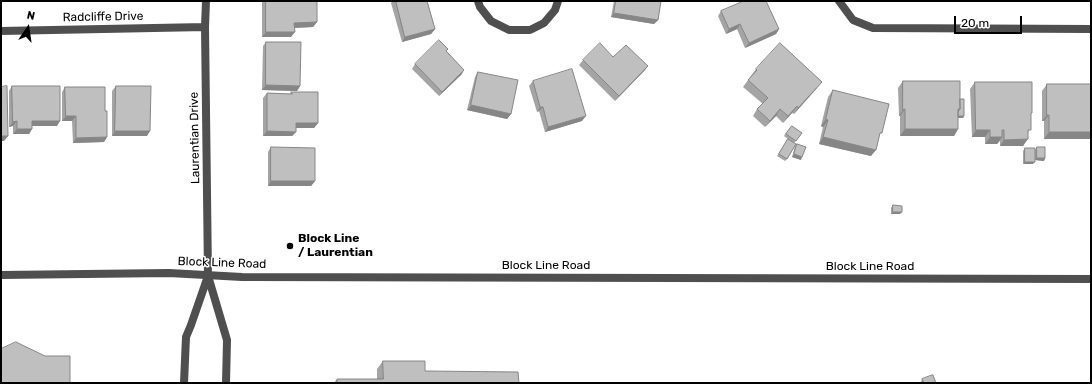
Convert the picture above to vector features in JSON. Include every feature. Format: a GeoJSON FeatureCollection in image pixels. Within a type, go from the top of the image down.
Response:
{"type":"FeatureCollection","features":[{"type":"Feature","properties":{"kind":"street","name":"Laurentian Drive"},"geometry":{"type":"LineString","coordinates":[[206,1],[208,276],[226,340],[226,383]]}},
{"type":"Feature","properties":{"kind":"street"},"geometry":{"type":"LineString","coordinates":[[478,1],[480,7],[491,21],[509,30],[530,30],[544,23],[555,10],[558,1]]}},
{"type":"Feature","properties":{"kind":"street"},"geometry":{"type":"LineString","coordinates":[[839,1],[853,20],[873,28],[1091,29]]}},
{"type":"Feature","properties":{"kind":"street","name":"Radcliffe Drive"},"geometry":{"type":"LineString","coordinates":[[1,31],[206,27]]}},
{"type":"Feature","properties":{"kind":"street","name":"Block Line Road"},"geometry":{"type":"LineString","coordinates":[[1,276],[169,273],[242,277],[1091,280]]}},
{"type":"Feature","properties":{"kind":"street","name":"Laurentian Drive"},"geometry":{"type":"LineString","coordinates":[[184,383],[186,337],[208,276]]}},
{"type":"Feature","properties":{"kind":"building"},"geometry":{"type":"Polygon","coordinates":[[[266,1],[317,1],[317,22],[294,23],[295,32],[266,32],[266,1]]]}},
{"type":"Feature","properties":{"kind":"building"},"geometry":{"type":"Polygon","coordinates":[[[396,1],[427,1],[435,29],[405,37],[396,1]]]}},
{"type":"Feature","properties":{"kind":"building"},"geometry":{"type":"Polygon","coordinates":[[[616,1],[661,1],[658,20],[614,13],[616,1]]]}},
{"type":"Feature","properties":{"kind":"building"},"geometry":{"type":"Polygon","coordinates":[[[744,1],[766,1],[779,29],[749,43],[740,24],[729,29],[721,11],[744,1]]]}},
{"type":"Feature","properties":{"kind":"building"},"geometry":{"type":"Polygon","coordinates":[[[439,40],[448,49],[446,51],[464,70],[442,92],[415,64],[439,40]]]}},
{"type":"Feature","properties":{"kind":"building"},"geometry":{"type":"Polygon","coordinates":[[[266,42],[301,42],[300,86],[266,85],[266,42]]]}},
{"type":"Feature","properties":{"kind":"building"},"geometry":{"type":"Polygon","coordinates":[[[600,43],[613,57],[626,45],[648,66],[619,96],[583,60],[600,43]]]}},
{"type":"Feature","properties":{"kind":"building"},"geometry":{"type":"Polygon","coordinates":[[[780,43],[822,82],[798,108],[797,106],[788,116],[780,109],[770,121],[757,109],[768,98],[748,80],[780,43]]]}},
{"type":"Feature","properties":{"kind":"building"},"geometry":{"type":"Polygon","coordinates":[[[572,69],[586,116],[548,127],[543,107],[540,107],[533,81],[572,69]]]}},
{"type":"Feature","properties":{"kind":"building"},"geometry":{"type":"Polygon","coordinates":[[[478,72],[518,80],[511,114],[471,105],[478,72]]]}},
{"type":"Feature","properties":{"kind":"building"},"geometry":{"type":"Polygon","coordinates":[[[903,81],[960,81],[958,129],[905,129],[905,109],[903,110],[903,81]]]}},
{"type":"Feature","properties":{"kind":"building"},"geometry":{"type":"Polygon","coordinates":[[[975,82],[1032,82],[1031,130],[1028,130],[1028,139],[1004,140],[1004,130],[1002,130],[1002,137],[990,137],[990,130],[976,130],[975,82]]]}},
{"type":"Feature","properties":{"kind":"building"},"geometry":{"type":"Polygon","coordinates":[[[1047,84],[1091,84],[1091,132],[1049,132],[1049,115],[1047,115],[1047,84]]]}},
{"type":"Feature","properties":{"kind":"building"},"geometry":{"type":"Polygon","coordinates":[[[7,86],[8,136],[1,136],[1,87],[7,86]]]}},
{"type":"Feature","properties":{"kind":"building"},"geometry":{"type":"Polygon","coordinates":[[[12,86],[60,86],[60,121],[32,121],[32,129],[17,129],[17,121],[13,122],[12,86]]]}},
{"type":"Feature","properties":{"kind":"building"},"geometry":{"type":"Polygon","coordinates":[[[116,86],[151,86],[150,131],[115,131],[116,86]]]}},
{"type":"Feature","properties":{"kind":"building"},"geometry":{"type":"Polygon","coordinates":[[[65,87],[105,87],[107,137],[76,138],[76,116],[66,116],[65,87]]]}},
{"type":"Feature","properties":{"kind":"building"},"geometry":{"type":"Polygon","coordinates":[[[833,90],[889,104],[876,150],[823,137],[828,120],[826,119],[833,90]]]}},
{"type":"Feature","properties":{"kind":"building"},"geometry":{"type":"Polygon","coordinates":[[[291,92],[318,92],[318,123],[296,123],[296,132],[267,131],[267,93],[292,94],[291,92]]]}},
{"type":"Feature","properties":{"kind":"building"},"geometry":{"type":"Polygon","coordinates":[[[960,99],[964,99],[964,116],[958,116],[960,99]]]}},
{"type":"Feature","properties":{"kind":"building"},"geometry":{"type":"Polygon","coordinates":[[[792,126],[802,133],[796,141],[786,134],[792,126]]]}},
{"type":"Feature","properties":{"kind":"building"},"geometry":{"type":"Polygon","coordinates":[[[788,139],[796,144],[787,159],[779,154],[788,139]]]}},
{"type":"Feature","properties":{"kind":"building"},"geometry":{"type":"Polygon","coordinates":[[[797,144],[806,147],[802,157],[794,154],[797,144]]]}},
{"type":"Feature","properties":{"kind":"building"},"geometry":{"type":"Polygon","coordinates":[[[271,147],[315,148],[315,181],[271,181],[271,147]]]}},
{"type":"Feature","properties":{"kind":"building"},"geometry":{"type":"Polygon","coordinates":[[[1037,147],[1045,147],[1045,158],[1037,158],[1037,147]]]}},
{"type":"Feature","properties":{"kind":"building"},"geometry":{"type":"Polygon","coordinates":[[[1025,148],[1035,148],[1035,162],[1025,162],[1025,148]]]}},
{"type":"Feature","properties":{"kind":"building"},"geometry":{"type":"Polygon","coordinates":[[[893,205],[902,206],[902,212],[893,212],[893,205]]]}},
{"type":"Feature","properties":{"kind":"building"},"geometry":{"type":"Polygon","coordinates":[[[16,342],[45,356],[70,356],[70,383],[1,383],[1,349],[16,342]]]}},
{"type":"Feature","properties":{"kind":"building"},"geometry":{"type":"Polygon","coordinates":[[[383,361],[425,361],[425,371],[518,372],[519,383],[337,383],[337,379],[383,379],[383,361]]]}},
{"type":"Feature","properties":{"kind":"building"},"geometry":{"type":"Polygon","coordinates":[[[933,375],[936,383],[924,383],[922,379],[933,375]]]}},
{"type":"Feature","properties":{"kind":"place","name":"Block Line / Laurentian"},"geometry":{"type":"Point","coordinates":[290,246]}}]}
